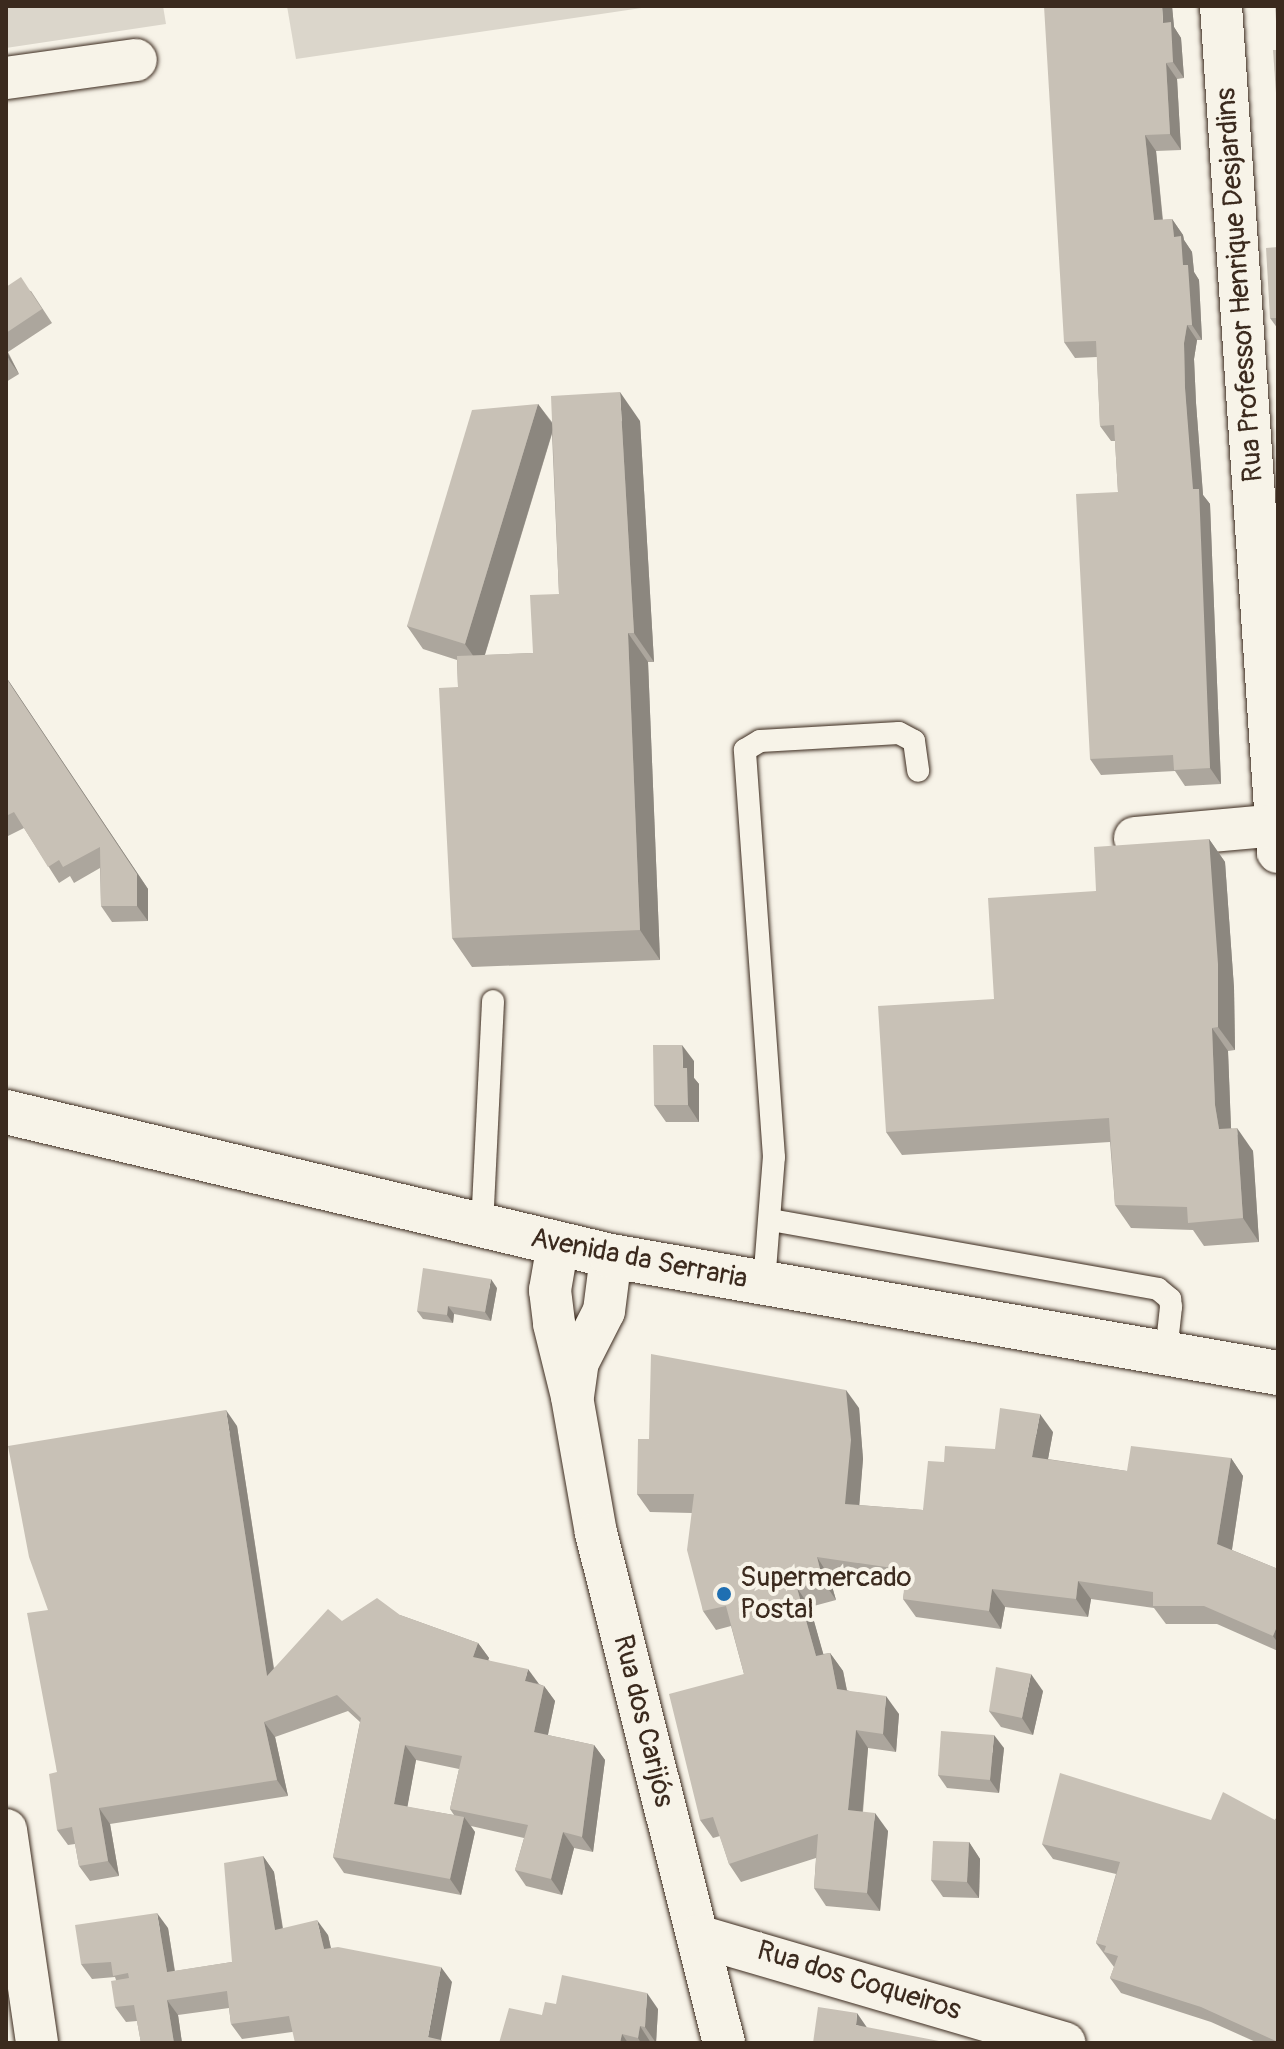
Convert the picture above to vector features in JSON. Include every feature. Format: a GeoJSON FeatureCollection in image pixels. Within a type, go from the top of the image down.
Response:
{"type":"FeatureCollection","features":[{"type":"Feature","properties":{"kind":"main road","name":"Avenida da Serraria"},"geometry":{"type":"LineString","coordinates":[[6,1112],[611,1256],[1278,1373]]}},
{"type":"Feature","properties":{"kind":"street","name":"Rua Professor Henrique Desjardins"},"geometry":{"type":"LineString","coordinates":[[1221,6],[1277,834]]}},
{"type":"Feature","properties":{"kind":"street"},"geometry":{"type":"LineString","coordinates":[[6,78],[136,60]]}},
{"type":"Feature","properties":{"kind":"street"},"geometry":{"type":"LineString","coordinates":[[1135,838],[1277,834]]}},
{"type":"Feature","properties":{"kind":"street","name":"Rua dos Carijós"},"geometry":{"type":"LineString","coordinates":[[558,1244],[553,1312],[572,1397],[596,1533],[724,2043]]}},
{"type":"Feature","properties":{"kind":"street","name":"Rua dos Carijós"},"geometry":{"type":"LineString","coordinates":[[572,1397],[578,1362],[604,1311],[611,1256]]}},
{"type":"Feature","properties":{"kind":"street"},"geometry":{"type":"LineString","coordinates":[[6,1830],[37,2043]]}},
{"type":"Feature","properties":{"kind":"street","name":"Rua dos Coqueiros"},"geometry":{"type":"LineString","coordinates":[[698,1936],[1065,2043]]}},
{"type":"Feature","properties":{"kind":"lane"},"geometry":{"type":"LineString","coordinates":[[764,1283],[774,1157],[745,750],[760,741],[899,733],[914,741],[918,771]]}},
{"type":"Feature","properties":{"kind":"lane"},"geometry":{"type":"LineString","coordinates":[[482,1227],[493,1001]]}},
{"type":"Feature","properties":{"kind":"lane"},"geometry":{"type":"LineString","coordinates":[[771,1220],[1158,1289],[1170,1299],[1166,1352]]}},
{"type":"Feature","properties":{"kind":"shaded area"},"geometry":{"type":"Polygon","coordinates":[[[6,6],[163,6],[166,24],[6,48],[6,6]]]}},
{"type":"Feature","properties":{"kind":"shaded area"},"geometry":{"type":"Polygon","coordinates":[[[287,6],[655,6],[296,59],[287,6]]]}},
{"type":"Feature","properties":{"kind":"building"},"geometry":{"type":"Polygon","coordinates":[[[1044,6],[1162,6],[1163,23],[1171,22],[1173,62],[1166,63],[1170,134],[1145,135],[1154,220],[1172,219],[1174,237],[1181,236],[1183,265],[1188,265],[1192,325],[1187,325],[1184,343],[1185,388],[1193,489],[1199,489],[1210,768],[1174,770],[1173,755],[1090,759],[1076,494],[1118,492],[1114,425],[1100,426],[1096,341],[1064,342],[1044,6]]]}},
{"type":"Feature","properties":{"kind":"building"},"geometry":{"type":"Polygon","coordinates":[[[1275,6],[1278,6],[1278,50],[1275,6]]]}},
{"type":"Feature","properties":{"kind":"building"},"geometry":{"type":"Polygon","coordinates":[[[1273,50],[1278,50],[1276,93],[1273,50]]]}},
{"type":"Feature","properties":{"kind":"building"},"geometry":{"type":"Polygon","coordinates":[[[1278,247],[1278,318],[1270,318],[1266,248],[1278,247]]]}},
{"type":"Feature","properties":{"kind":"building"},"geometry":{"type":"Polygon","coordinates":[[[21,277],[42,309],[6,333],[6,287],[21,277]]]}},
{"type":"Feature","properties":{"kind":"building"},"geometry":{"type":"Polygon","coordinates":[[[620,392],[634,633],[628,633],[640,930],[452,938],[439,688],[458,687],[457,656],[533,653],[530,595],[559,594],[551,396],[620,392]]]}},
{"type":"Feature","properties":{"kind":"building"},"geometry":{"type":"Polygon","coordinates":[[[538,404],[465,644],[407,626],[472,410],[538,404]]]}},
{"type":"Feature","properties":{"kind":"building"},"geometry":{"type":"Polygon","coordinates":[[[6,678],[137,874],[137,906],[101,906],[100,847],[63,867],[59,860],[48,867],[14,812],[6,816],[6,678]]]}},
{"type":"Feature","properties":{"kind":"building"},"geometry":{"type":"Polygon","coordinates":[[[1209,839],[1218,964],[1218,1027],[1212,1028],[1215,1105],[1219,1129],[1237,1128],[1243,1218],[1188,1223],[1187,1207],[1115,1205],[1109,1118],[886,1132],[878,1006],[994,999],[988,898],[1096,891],[1094,847],[1209,839]]]}},
{"type":"Feature","properties":{"kind":"building"},"geometry":{"type":"Polygon","coordinates":[[[653,1045],[682,1045],[683,1068],[687,1068],[688,1105],[654,1105],[653,1045]]]}},
{"type":"Feature","properties":{"kind":"building"},"geometry":{"type":"Polygon","coordinates":[[[423,1268],[491,1279],[485,1312],[448,1306],[447,1315],[417,1311],[423,1268]]]}},
{"type":"Feature","properties":{"kind":"building"},"geometry":{"type":"Polygon","coordinates":[[[651,1354],[846,1390],[851,1440],[845,1504],[923,1510],[928,1461],[944,1462],[945,1446],[995,1449],[1000,1408],[1040,1414],[1032,1457],[1127,1471],[1131,1446],[1231,1458],[1217,1544],[1278,1569],[1278,1624],[1273,1636],[1204,1606],[1153,1606],[1153,1592],[1078,1581],[1076,1599],[992,1589],[989,1611],[903,1599],[906,1570],[817,1557],[823,1581],[797,1588],[816,1656],[830,1653],[837,1689],[886,1696],[883,1734],[856,1730],[848,1810],[875,1813],[867,1893],[814,1888],[818,1834],[729,1864],[713,1817],[700,1820],[669,1694],[744,1674],[726,1606],[703,1611],[687,1550],[694,1494],[637,1494],[638,1439],[649,1439],[651,1354]]]}},
{"type":"Feature","properties":{"kind":"building"},"geometry":{"type":"Polygon","coordinates":[[[226,1410],[267,1676],[328,1609],[342,1621],[377,1598],[400,1615],[478,1643],[473,1657],[528,1669],[525,1681],[544,1686],[534,1732],[594,1745],[582,1837],[563,1832],[551,1879],[515,1870],[528,1825],[450,1809],[462,1756],[405,1745],[394,1804],[464,1817],[450,1879],[333,1857],[361,1718],[337,1695],[264,1722],[277,1780],[99,1808],[108,1861],[79,1866],[72,1827],[57,1830],[49,1774],[57,1772],[27,1613],[48,1610],[29,1557],[8,1446],[226,1410]]]}},
{"type":"Feature","properties":{"kind":"building"},"geometry":{"type":"Polygon","coordinates":[[[996,1667],[1031,1674],[1022,1718],[989,1711],[996,1667]]]}},
{"type":"Feature","properties":{"kind":"building"},"geometry":{"type":"Polygon","coordinates":[[[941,1731],[994,1735],[990,1780],[938,1775],[941,1731]]]}},
{"type":"Feature","properties":{"kind":"building"},"geometry":{"type":"Polygon","coordinates":[[[1060,1773],[1211,1820],[1223,1792],[1275,1820],[1278,1815],[1278,2042],[1201,2007],[1110,1978],[1118,1956],[1104,1952],[1106,1946],[1096,1943],[1120,1862],[1042,1844],[1060,1773]]]}},
{"type":"Feature","properties":{"kind":"building"},"geometry":{"type":"Polygon","coordinates":[[[933,1841],[969,1842],[967,1882],[931,1880],[933,1841]]]}},
{"type":"Feature","properties":{"kind":"building"},"geometry":{"type":"Polygon","coordinates":[[[263,1856],[275,1930],[317,1920],[324,1949],[338,1947],[441,1967],[428,2037],[441,2040],[440,2043],[295,2043],[289,2016],[231,2024],[227,1991],[167,2000],[174,2043],[141,2043],[134,2005],[115,2007],[111,1981],[129,1978],[128,1973],[113,1976],[111,1962],[81,1964],[75,1925],[157,1913],[167,1972],[232,1962],[224,1863],[263,1856]]]}},
{"type":"Feature","properties":{"kind":"building"},"geometry":{"type":"Polygon","coordinates":[[[562,1975],[647,1993],[645,2027],[640,2026],[638,2038],[622,2034],[620,2043],[499,2043],[509,2008],[542,2015],[545,2002],[556,2004],[562,1975]]]}},
{"type":"Feature","properties":{"kind":"building"},"geometry":{"type":"Polygon","coordinates":[[[818,2007],[857,2013],[856,2025],[939,2043],[813,2043],[818,2007]]]}},
{"type":"Feature","properties":{"kind":"place","name":"Supermercado Postal"},"geometry":{"type":"Point","coordinates":[724,1594]}}]}
